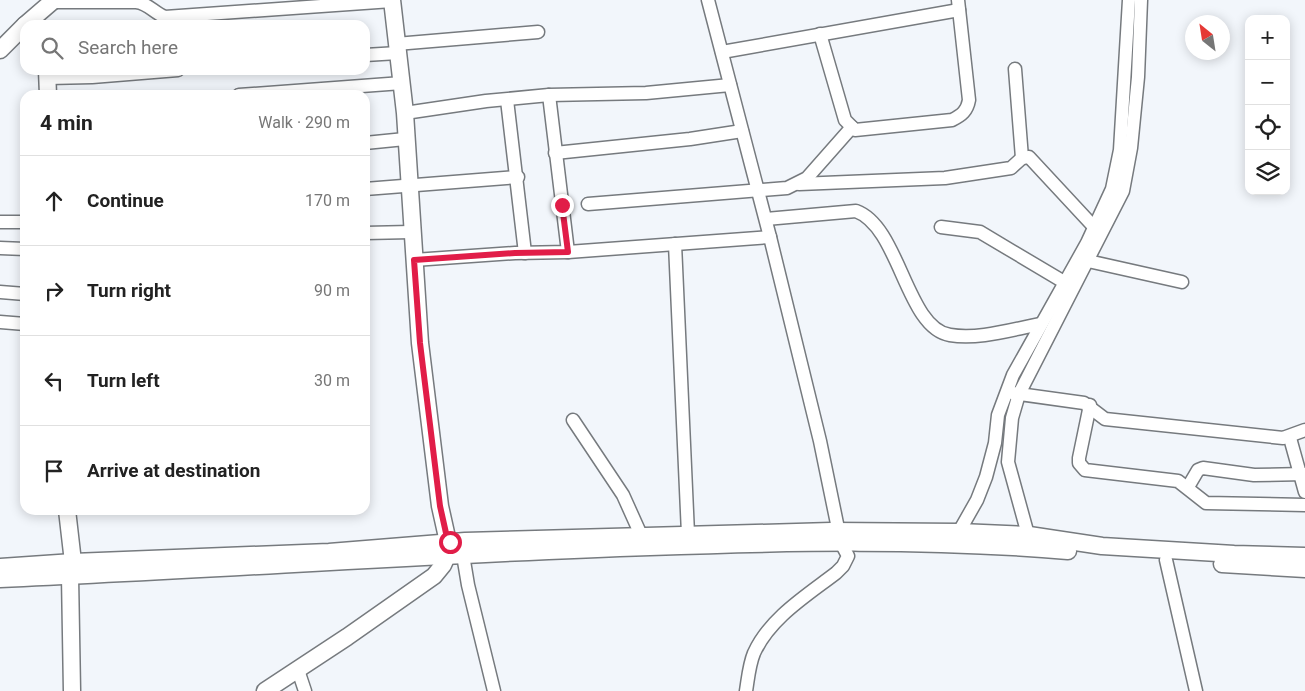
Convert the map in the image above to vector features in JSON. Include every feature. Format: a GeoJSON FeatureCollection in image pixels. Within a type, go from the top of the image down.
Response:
{"type":"FeatureCollection","features":[{"type":"Feature","properties":{"kind":"street"},"geometry":{"type":"LineString","coordinates":[[31,20],[46,7],[136,2],[144,3],[156,14],[165,17],[392,0],[405,113],[405,139],[410,183],[420,343],[440,506],[453,551],[468,585],[494,691]]}},
{"type":"Feature","properties":{"kind":"street"},"geometry":{"type":"LineString","coordinates":[[708,0],[766,219],[820,441],[840,537],[848,556],[843,566],[782,616],[763,638],[754,655],[746,691]]}},
{"type":"Feature","properties":{"kind":"street"},"geometry":{"type":"LineString","coordinates":[[1030,542],[1008,462],[1013,375],[1094,227],[1112,189],[1120,150],[1129,0]]}},
{"type":"Feature","properties":{"kind":"street"},"geometry":{"type":"LineString","coordinates":[[956,538],[977,500],[986,477],[995,443],[998,415],[1013,393],[1088,261],[1123,191],[1128,170],[1138,77],[1141,0]]}},
{"type":"Feature","properties":{"kind":"street"},"geometry":{"type":"LineString","coordinates":[[722,52],[959,5],[970,100],[968,108],[962,116],[952,120],[860,131],[852,127],[846,120],[820,34]]}},
{"type":"Feature","properties":{"kind":"street"},"geometry":{"type":"LineString","coordinates":[[0,50],[20,30]]}},
{"type":"Feature","properties":{"kind":"street"},"geometry":{"type":"LineString","coordinates":[[370,54],[397,48],[538,32]]}},
{"type":"Feature","properties":{"kind":"street"},"geometry":{"type":"LineString","coordinates":[[1015,69],[1022,158]]}},
{"type":"Feature","properties":{"kind":"street"},"geometry":{"type":"LineString","coordinates":[[47,75],[48,90]]}},
{"type":"Feature","properties":{"kind":"street"},"geometry":{"type":"LineString","coordinates":[[62,75],[92,77],[117,75]]}},
{"type":"Feature","properties":{"kind":"street"},"geometry":{"type":"LineString","coordinates":[[307,90],[402,83]]}},
{"type":"Feature","properties":{"kind":"street"},"geometry":{"type":"LineString","coordinates":[[405,113],[486,101],[549,95],[646,93],[730,85]]}},
{"type":"Feature","properties":{"kind":"street"},"geometry":{"type":"LineString","coordinates":[[549,95],[568,252]]}},
{"type":"Feature","properties":{"kind":"street"},"geometry":{"type":"LineString","coordinates":[[507,100],[518,176],[525,253]]}},
{"type":"Feature","properties":{"kind":"street"},"geometry":{"type":"LineString","coordinates":[[799,184],[852,127]]}},
{"type":"Feature","properties":{"kind":"street"},"geometry":{"type":"LineString","coordinates":[[555,153],[690,139],[742,131]]}},
{"type":"Feature","properties":{"kind":"street"},"geometry":{"type":"LineString","coordinates":[[370,142],[405,139]]}},
{"type":"Feature","properties":{"kind":"street"},"geometry":{"type":"LineString","coordinates":[[588,204],[758,191],[787,188],[799,184],[945,178],[1011,168],[1022,158],[1029,157],[1094,227]]}},
{"type":"Feature","properties":{"kind":"street"},"geometry":{"type":"LineString","coordinates":[[370,188],[410,183],[518,176]]}},
{"type":"Feature","properties":{"kind":"street"},"geometry":{"type":"LineString","coordinates":[[766,219],[856,211],[863,213],[882,233],[918,306],[930,322],[943,334],[973,336],[1041,324]]}},
{"type":"Feature","properties":{"kind":"street"},"geometry":{"type":"LineString","coordinates":[[0,222],[20,222]]}},
{"type":"Feature","properties":{"kind":"street"},"geometry":{"type":"LineString","coordinates":[[941,227],[980,232],[1064,282]]}},
{"type":"Feature","properties":{"kind":"street"},"geometry":{"type":"LineString","coordinates":[[370,233],[412,232]]}},
{"type":"Feature","properties":{"kind":"street"},"geometry":{"type":"LineString","coordinates":[[414,260],[568,252],[770,237]]}},
{"type":"Feature","properties":{"kind":"street"},"geometry":{"type":"LineString","coordinates":[[675,244],[688,534]]}},
{"type":"Feature","properties":{"kind":"street"},"geometry":{"type":"LineString","coordinates":[[0,248],[20,249]]}},
{"type":"Feature","properties":{"kind":"street"},"geometry":{"type":"LineString","coordinates":[[1088,261],[1182,282]]}},
{"type":"Feature","properties":{"kind":"street"},"geometry":{"type":"LineString","coordinates":[[0,292],[20,294]]}},
{"type":"Feature","properties":{"kind":"street"},"geometry":{"type":"LineString","coordinates":[[0,322],[20,324]]}},
{"type":"Feature","properties":{"kind":"street"},"geometry":{"type":"LineString","coordinates":[[1013,393],[1090,405],[1106,419],[1290,438],[1305,430]]}},
{"type":"Feature","properties":{"kind":"street"},"geometry":{"type":"LineString","coordinates":[[1090,405],[1079,458],[1081,467],[1085,470],[1178,481],[1188,487],[1199,500],[1206,502],[1305,505]]}},
{"type":"Feature","properties":{"kind":"street"},"geometry":{"type":"LineString","coordinates":[[573,420],[623,495],[641,535]]}},
{"type":"Feature","properties":{"kind":"street"},"geometry":{"type":"LineString","coordinates":[[1290,438],[1302,474],[1305,492]]}},
{"type":"Feature","properties":{"kind":"street"},"geometry":{"type":"LineString","coordinates":[[1188,487],[1198,470],[1203,468],[1254,475],[1302,474]]}},
{"type":"Feature","properties":{"kind":"street"},"geometry":{"type":"LineString","coordinates":[[67,515],[71,569],[72,691]]}},
{"type":"Feature","properties":{"kind":"street"},"geometry":{"type":"LineString","coordinates":[[265,691],[434,576],[453,551],[641,535],[688,534],[956,538],[1234,554],[1305,556]]}},
{"type":"Feature","properties":{"kind":"street"},"geometry":{"type":"LineString","coordinates":[[0,579],[71,569],[329,552],[706,545],[840,537]]}},
{"type":"Feature","properties":{"kind":"street"},"geometry":{"type":"LineString","coordinates":[[1030,542],[1166,560],[1305,569]]}},
{"type":"Feature","properties":{"kind":"street"},"geometry":{"type":"LineString","coordinates":[[1166,560],[1196,691]]}},
{"type":"Feature","properties":{"kind":"street"},"geometry":{"type":"LineString","coordinates":[[0,567],[71,569]]}},
{"type":"Feature","properties":{"kind":"street"},"geometry":{"type":"LineString","coordinates":[[298,670],[305,691]]}},
{"type":"Feature","properties":{"kind":"route"},"geometry":{"type":"LineString","coordinates":[[450,542],[448,542],[444,532],[440,506],[420,343],[414,260],[515,253],[568,252],[562,205]]}}]}
